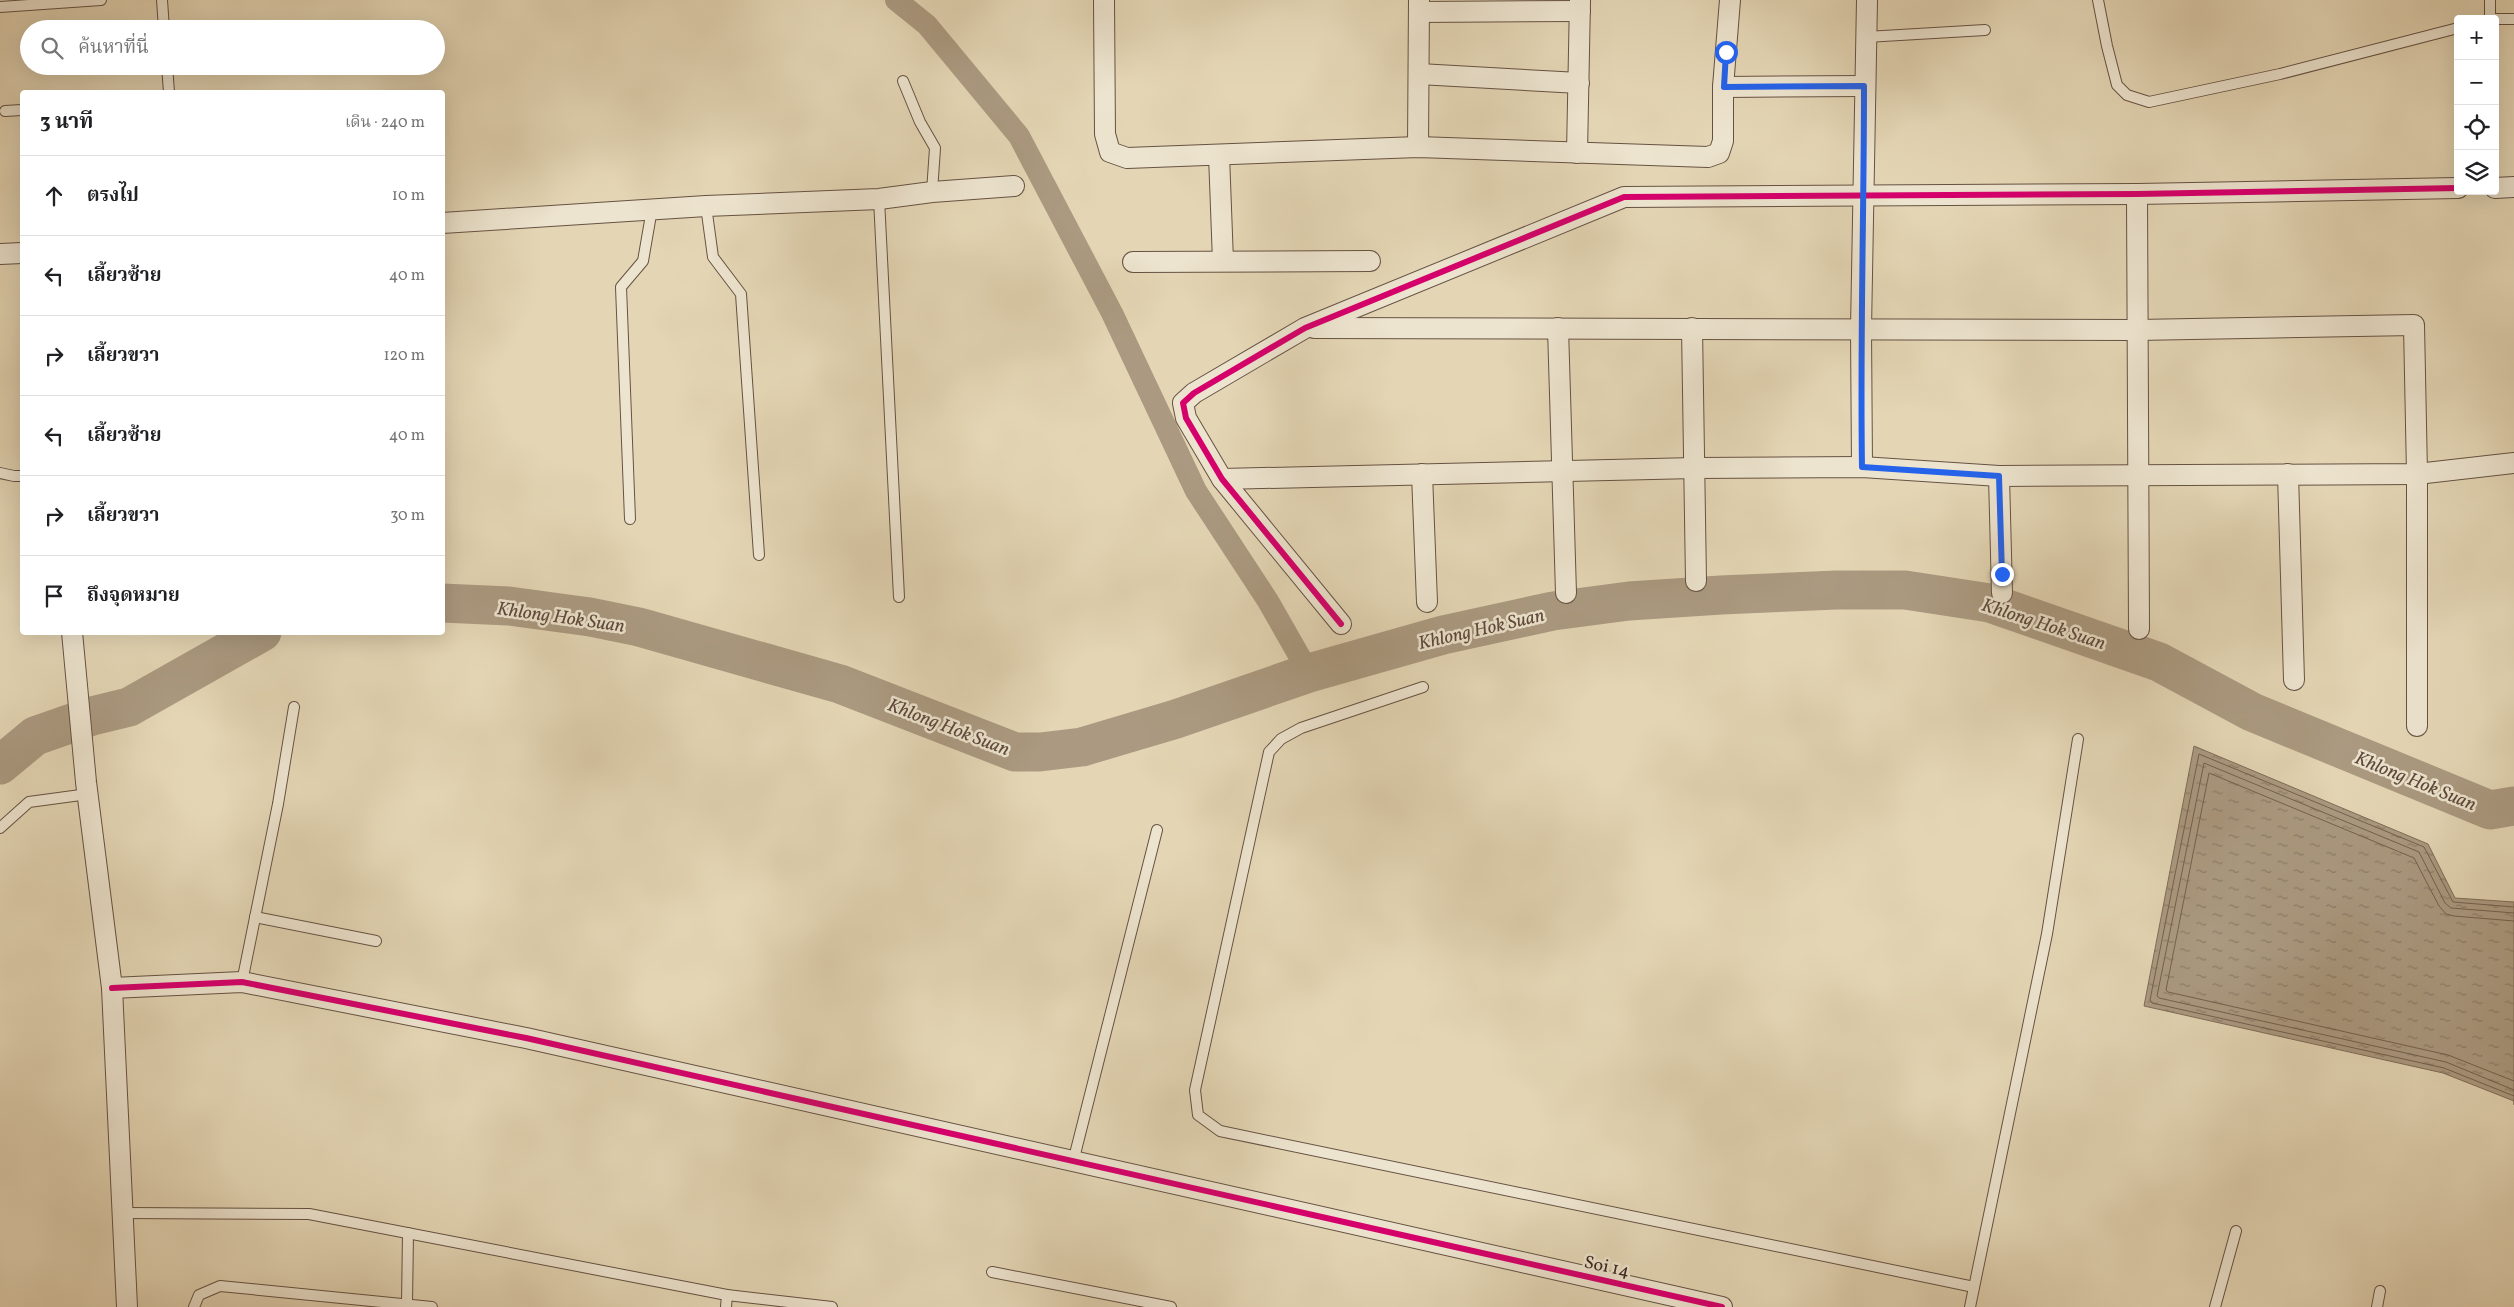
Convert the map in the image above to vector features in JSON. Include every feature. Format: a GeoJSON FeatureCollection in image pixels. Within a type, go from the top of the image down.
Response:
{"type":"FeatureCollection","features":[{"type":"Feature","properties":{"kind":"street"},"geometry":{"type":"LineString","coordinates":[[1104,0],[1105,134],[1110,152],[1127,158],[1418,147],[1708,157],[1719,153],[1723,141],[1724,87],[1730,0]]}},
{"type":"Feature","properties":{"kind":"street"},"geometry":{"type":"LineString","coordinates":[[1862,467],[1861,329],[1865,197],[1864,86],[1868,0]]}},
{"type":"Feature","properties":{"kind":"street"},"geometry":{"type":"LineString","coordinates":[[1418,147],[1419,6],[1580,6],[1577,153]]}},
{"type":"Feature","properties":{"kind":"street"},"geometry":{"type":"LineString","coordinates":[[1419,74],[1578,83]]}},
{"type":"Feature","properties":{"kind":"street"},"geometry":{"type":"LineString","coordinates":[[1724,87],[1864,86]]}},
{"type":"Feature","properties":{"kind":"street"},"geometry":{"type":"LineString","coordinates":[[1219,155],[1223,261]]}},
{"type":"Feature","properties":{"kind":"street"},"geometry":{"type":"LineString","coordinates":[[445,223],[706,206],[879,199],[932,192],[1014,186]]}},
{"type":"Feature","properties":{"kind":"street"},"geometry":{"type":"LineString","coordinates":[[2499,188],[2514,187]]}},
{"type":"Feature","properties":{"kind":"street"},"geometry":{"type":"LineString","coordinates":[[1341,624],[1222,479],[1186,418],[1184,403],[1194,392],[1305,328],[1624,197],[1865,197],[2454,188]]}},
{"type":"Feature","properties":{"kind":"street"},"geometry":{"type":"LineString","coordinates":[[2138,194],[2139,629]]}},
{"type":"Feature","properties":{"kind":"street"},"geometry":{"type":"LineString","coordinates":[[0,254],[20,253]]}},
{"type":"Feature","properties":{"kind":"street"},"geometry":{"type":"LineString","coordinates":[[1133,262],[1370,261]]}},
{"type":"Feature","properties":{"kind":"street"},"geometry":{"type":"LineString","coordinates":[[1305,328],[2137,330],[2414,325],[2417,474],[2417,726]]}},
{"type":"Feature","properties":{"kind":"street"},"geometry":{"type":"LineString","coordinates":[[1558,328],[1566,593]]}},
{"type":"Feature","properties":{"kind":"street"},"geometry":{"type":"LineString","coordinates":[[1692,328],[1696,581]]}},
{"type":"Feature","properties":{"kind":"street"},"geometry":{"type":"LineString","coordinates":[[1222,479],[1561,470],[1862,467],[1999,476],[2417,474],[2514,463]]}},
{"type":"Feature","properties":{"kind":"street"},"geometry":{"type":"LineString","coordinates":[[1422,474],[1427,602]]}},
{"type":"Feature","properties":{"kind":"street"},"geometry":{"type":"LineString","coordinates":[[2288,474],[2294,680]]}},
{"type":"Feature","properties":{"kind":"street"},"geometry":{"type":"LineString","coordinates":[[1999,476],[2002,594]]}},
{"type":"Feature","properties":{"kind":"street"},"geometry":{"type":"LineString","coordinates":[[72,635],[87,788],[112,988],[127,1307]]}},
{"type":"Feature","properties":{"kind":"street","name":"Soi 14"},"geometry":{"type":"LineString","coordinates":[[112,988],[242,982],[526,1038],[1722,1307]]}},
{"type":"Feature","properties":{"kind":"lane"},"geometry":{"type":"LineString","coordinates":[[0,7],[101,0]]}},
{"type":"Feature","properties":{"kind":"lane"},"geometry":{"type":"LineString","coordinates":[[162,0],[163,20]]}},
{"type":"Feature","properties":{"kind":"lane"},"geometry":{"type":"LineString","coordinates":[[2098,0],[2117,85],[2127,95],[2149,102],[2280,74],[2454,29]]}},
{"type":"Feature","properties":{"kind":"lane"},"geometry":{"type":"LineString","coordinates":[[2490,0],[2490,15]]}},
{"type":"Feature","properties":{"kind":"lane"},"geometry":{"type":"LineString","coordinates":[[2499,19],[2514,19]]}},
{"type":"Feature","properties":{"kind":"lane"},"geometry":{"type":"LineString","coordinates":[[1866,37],[1985,30]]}},
{"type":"Feature","properties":{"kind":"lane"},"geometry":{"type":"LineString","coordinates":[[168,75],[169,90]]}},
{"type":"Feature","properties":{"kind":"lane"},"geometry":{"type":"LineString","coordinates":[[903,81],[920,122],[935,148],[932,192]]}},
{"type":"Feature","properties":{"kind":"lane"},"geometry":{"type":"LineString","coordinates":[[4,112],[20,110]]}},
{"type":"Feature","properties":{"kind":"lane"},"geometry":{"type":"LineString","coordinates":[[879,199],[899,597]]}},
{"type":"Feature","properties":{"kind":"lane"},"geometry":{"type":"LineString","coordinates":[[706,206],[713,257],[741,294],[759,555]]}},
{"type":"Feature","properties":{"kind":"lane"},"geometry":{"type":"LineString","coordinates":[[630,519],[621,288],[643,260],[652,209]]}},
{"type":"Feature","properties":{"kind":"lane"},"geometry":{"type":"LineString","coordinates":[[0,473],[20,476]]}},
{"type":"Feature","properties":{"kind":"lane"},"geometry":{"type":"LineString","coordinates":[[1424,687],[1301,728],[1281,739],[1269,752],[1195,1090],[1198,1115],[1220,1131],[1974,1287]]}},
{"type":"Feature","properties":{"kind":"lane"},"geometry":{"type":"LineString","coordinates":[[242,982],[278,804],[294,707]]}},
{"type":"Feature","properties":{"kind":"lane"},"geometry":{"type":"LineString","coordinates":[[1970,1307],[2048,934],[2078,739]]}},
{"type":"Feature","properties":{"kind":"lane"},"geometry":{"type":"LineString","coordinates":[[0,828],[30,802],[87,788]]}},
{"type":"Feature","properties":{"kind":"lane"},"geometry":{"type":"LineString","coordinates":[[1073,1162],[1157,830]]}},
{"type":"Feature","properties":{"kind":"lane"},"geometry":{"type":"LineString","coordinates":[[255,917],[376,942]]}},
{"type":"Feature","properties":{"kind":"lane"},"geometry":{"type":"LineString","coordinates":[[123,1213],[309,1214],[727,1295],[832,1307]]}},
{"type":"Feature","properties":{"kind":"lane"},"geometry":{"type":"LineString","coordinates":[[2214,1307],[2236,1231]]}},
{"type":"Feature","properties":{"kind":"lane"},"geometry":{"type":"LineString","coordinates":[[407,1304],[408,1233]]}},
{"type":"Feature","properties":{"kind":"lane"},"geometry":{"type":"LineString","coordinates":[[992,1272],[1171,1307]]}},
{"type":"Feature","properties":{"kind":"lane"},"geometry":{"type":"LineString","coordinates":[[194,1307],[199,1294],[220,1286],[432,1307]]}},
{"type":"Feature","properties":{"kind":"lane"},"geometry":{"type":"LineString","coordinates":[[2377,1307],[2380,1291]]}},
{"type":"Feature","properties":{"kind":"lane"},"geometry":{"type":"LineString","coordinates":[[726,1307],[727,1295]]}},
{"type":"Feature","properties":{"kind":"water"},"geometry":{"type":"Polygon","coordinates":[[[2194,746],[2428,844],[2455,898],[2514,902],[2514,1101],[2443,1073],[2144,1006],[2194,746]]]}},
{"type":"Feature","properties":{"kind":"waterway"},"geometry":{"type":"LineString","coordinates":[[896,0],[927,25],[1019,136],[1112,313],[1196,491],[1268,601],[1309,673]]}},
{"type":"Feature","properties":{"kind":"waterway","name":"Khlong Hok Suan"},"geometry":{"type":"LineString","coordinates":[[445,603],[509,606],[590,617],[639,627],[840,684],[1015,752],[1040,752],[1082,747],[1176,719],[1309,673],[1443,635],[1553,611],[1629,601],[1721,595],[1836,590],[1905,590],[1990,603],[2159,662],[2252,712],[2490,810],[2514,806]]}},
{"type":"Feature","properties":{"kind":"waterway","name":"Khlong Hok Suan"},"geometry":{"type":"LineString","coordinates":[[0,765],[35,736],[92,716],[129,707],[257,635]]}},
{"type":"Feature","properties":{"kind":"cycle path"},"geometry":{"type":"LineString","coordinates":[[1341,624],[1222,479],[1186,418],[1183,403],[1194,393],[1305,328],[1624,197],[2137,194],[2454,188]]}},
{"type":"Feature","properties":{"kind":"cycle path"},"geometry":{"type":"LineString","coordinates":[[112,988],[242,982],[526,1038],[1722,1307]]}},
{"type":"Feature","properties":{"kind":"route"},"geometry":{"type":"LineString","coordinates":[[1726,52],[1724,87],[1864,86],[1865,197],[1861,329],[1862,467],[1999,476],[2002,574]]}}]}
